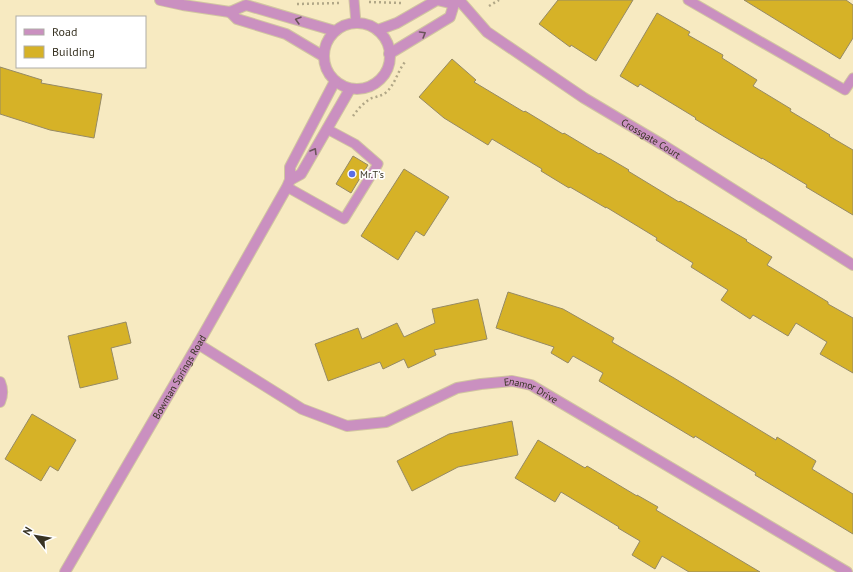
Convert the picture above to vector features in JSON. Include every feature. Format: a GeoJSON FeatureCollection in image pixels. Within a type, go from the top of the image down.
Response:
{"type":"FeatureCollection","features":[{"type":"Feature","properties":{"kind":"street"},"geometry":{"type":"LineString","coordinates":[[160,0],[230,12],[246,5],[335,31]]}},
{"type":"Feature","properties":{"kind":"street"},"geometry":{"type":"LineString","coordinates":[[378,30],[397,23],[437,0],[458,1],[450,17],[389,54]]}},
{"type":"Feature","properties":{"kind":"street","name":"Crossgate Court"},"geometry":{"type":"LineString","coordinates":[[458,1],[487,32],[584,98],[663,145],[853,265]]}},
{"type":"Feature","properties":{"kind":"street"},"geometry":{"type":"LineString","coordinates":[[230,12],[238,19],[286,34],[323,56]]}},
{"type":"Feature","properties":{"kind":"street"},"geometry":{"type":"LineString","coordinates":[[356,23],[369,25],[378,30],[385,38],[389,48],[390,59],[387,69],[381,78],[373,85],[362,89],[350,89],[334,81],[325,68],[323,56],[325,45],[330,36],[338,28],[356,23]]}},
{"type":"Feature","properties":{"kind":"street","name":"Bowman Springs Road"},"geometry":{"type":"LineString","coordinates":[[65,572],[198,344],[288,183],[290,167],[334,81]]}},
{"type":"Feature","properties":{"kind":"street","name":"Bowman Springs Road"},"geometry":{"type":"LineString","coordinates":[[288,183],[301,174],[350,89]]}},
{"type":"Feature","properties":{"kind":"street","name":"Enamor Drive"},"geometry":{"type":"LineString","coordinates":[[198,344],[302,409],[347,426],[386,422],[457,388],[512,381],[531,385],[847,572]]}},
{"type":"Feature","properties":{"kind":"street"},"geometry":{"type":"LineString","coordinates":[[0,382],[3,395],[0,402]]}},
{"type":"Feature","properties":{"kind":"lane"},"geometry":{"type":"LineString","coordinates":[[354,0],[356,23]]}},
{"type":"Feature","properties":{"kind":"lane"},"geometry":{"type":"LineString","coordinates":[[688,0],[845,90],[853,78]]}},
{"type":"Feature","properties":{"kind":"lane"},"geometry":{"type":"LineString","coordinates":[[288,183],[344,219],[378,164],[355,144],[328,129]]}},
{"type":"Feature","properties":{"kind":"path"},"geometry":{"type":"LineString","coordinates":[[489,6],[499,0]]}},
{"type":"Feature","properties":{"kind":"path"},"geometry":{"type":"LineString","coordinates":[[340,136],[358,108],[370,99],[383,94],[393,85],[401,67],[409,59]]}},
{"type":"Feature","properties":{"kind":"building"},"geometry":{"type":"Polygon","coordinates":[[[558,0],[633,0],[596,61],[571,45],[570,47],[539,24],[558,0]]]}},
{"type":"Feature","properties":{"kind":"building"},"geometry":{"type":"Polygon","coordinates":[[[744,0],[846,0],[853,5],[853,38],[840,59],[744,0]]]}},
{"type":"Feature","properties":{"kind":"building"},"geometry":{"type":"Polygon","coordinates":[[[657,13],[690,32],[688,35],[723,55],[722,58],[757,80],[753,86],[853,150],[853,215],[806,187],[807,185],[723,136],[640,84],[638,87],[620,76],[657,13]]]}},
{"type":"Feature","properties":{"kind":"building"},"geometry":{"type":"Polygon","coordinates":[[[452,59],[476,80],[474,82],[563,134],[564,133],[599,154],[600,153],[679,202],[680,201],[747,240],[746,241],[772,257],[767,265],[853,318],[853,373],[820,354],[827,342],[796,323],[788,336],[753,315],[750,319],[721,300],[728,290],[691,267],[693,263],[656,240],[657,238],[606,207],[570,187],[569,188],[541,171],[542,169],[492,139],[488,145],[444,118],[419,97],[452,59]]]}},
{"type":"Feature","properties":{"kind":"building"},"geometry":{"type":"Polygon","coordinates":[[[0,67],[42,80],[41,83],[102,94],[94,138],[50,130],[0,114],[0,67]]]}},
{"type":"Feature","properties":{"kind":"building","name":"Mr.T's"},"geometry":{"type":"Polygon","coordinates":[[[353,156],[368,165],[351,193],[336,184],[353,156]]]}},
{"type":"Feature","properties":{"kind":"building"},"geometry":{"type":"Polygon","coordinates":[[[404,169],[449,197],[424,236],[416,231],[398,260],[361,236],[404,169]]]}},
{"type":"Feature","properties":{"kind":"building"},"geometry":{"type":"Polygon","coordinates":[[[508,292],[563,309],[614,338],[612,342],[776,440],[777,437],[816,461],[812,469],[853,494],[853,534],[755,475],[756,473],[695,436],[694,438],[599,381],[603,373],[573,356],[568,363],[551,353],[554,347],[496,328],[508,292]]]}},
{"type":"Feature","properties":{"kind":"building"},"geometry":{"type":"Polygon","coordinates":[[[478,299],[487,339],[434,350],[436,355],[408,368],[404,359],[383,369],[380,362],[328,381],[315,344],[358,328],[362,339],[397,323],[404,337],[435,323],[432,309],[478,299]]]}},
{"type":"Feature","properties":{"kind":"building"},"geometry":{"type":"Polygon","coordinates":[[[126,322],[131,343],[111,348],[118,379],[80,388],[68,336],[126,322]]]}},
{"type":"Feature","properties":{"kind":"building"},"geometry":{"type":"Polygon","coordinates":[[[32,414],[76,440],[58,471],[50,466],[41,481],[5,459],[32,414]]]}},
{"type":"Feature","properties":{"kind":"building"},"geometry":{"type":"Polygon","coordinates":[[[512,421],[518,455],[458,467],[412,491],[397,461],[449,434],[512,421]]]}},
{"type":"Feature","properties":{"kind":"building"},"geometry":{"type":"Polygon","coordinates":[[[538,440],[585,468],[587,466],[658,507],[656,510],[760,572],[689,572],[662,556],[655,569],[632,555],[640,541],[618,528],[619,527],[561,492],[555,502],[515,478],[538,440]]]}},
{"type":"Feature","properties":{"kind":"place","name":"Mr.T's"},"geometry":{"type":"Point","coordinates":[352,174]}}]}
